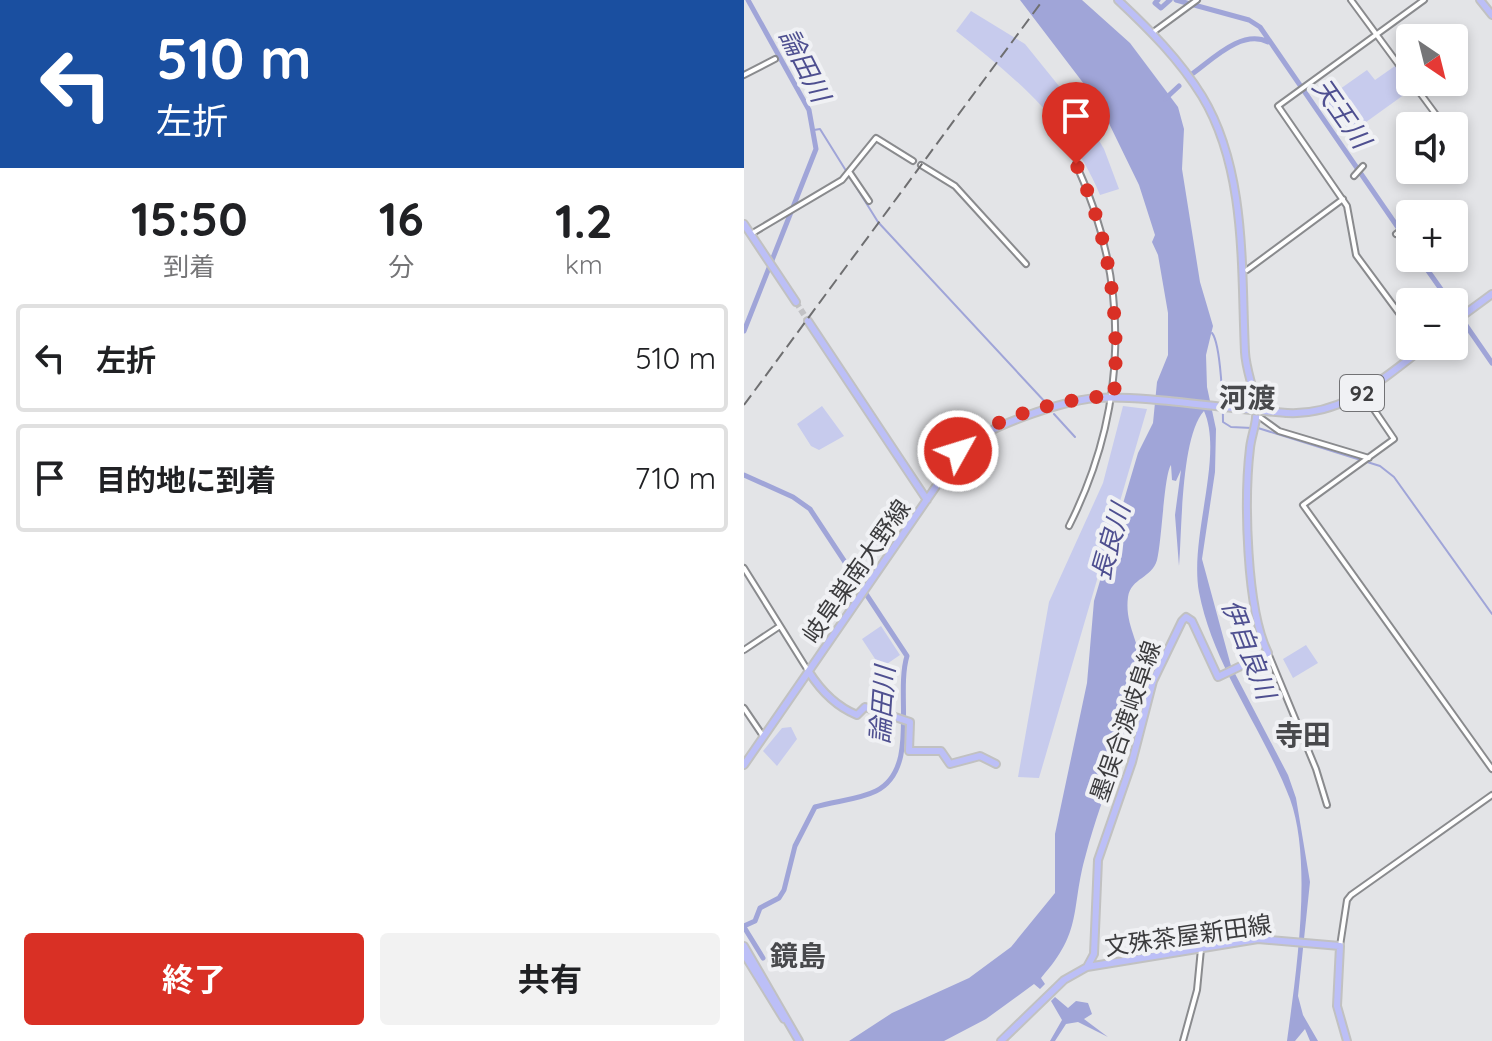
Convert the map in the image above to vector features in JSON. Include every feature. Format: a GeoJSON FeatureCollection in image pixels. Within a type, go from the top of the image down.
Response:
{"type":"FeatureCollection","features":[{"type":"Feature","properties":{"kind":"main road"},"geometry":{"type":"LineString","coordinates":[[1118,0],[1152,33],[1202,97],[1224,152],[1237,220],[1245,357],[1253,411],[1249,450],[1252,575],[1258,632],[1266,654]]}},
{"type":"Feature","properties":{"kind":"main road"},"geometry":{"type":"LineString","coordinates":[[1481,0],[1492,13]]}},
{"type":"Feature","properties":{"kind":"main road"},"geometry":{"type":"LineString","coordinates":[[746,229],[795,303]]}},
{"type":"Feature","properties":{"kind":"main road"},"geometry":{"type":"LineString","coordinates":[[1468,314],[1492,296]]}},
{"type":"Feature","properties":{"kind":"main road"},"geometry":{"type":"LineString","coordinates":[[808,322],[925,499]]}},
{"type":"Feature","properties":{"kind":"main road","name":"岐阜巣南大野線"},"geometry":{"type":"LineString","coordinates":[[744,763],[962,446],[976,433],[995,423],[1112,398],[1253,411],[1330,409],[1361,392],[1405,360]]}},
{"type":"Feature","properties":{"kind":"main road","name":"墨俣合渡岐阜線"},"geometry":{"type":"LineString","coordinates":[[1087,967],[1093,959],[1095,944],[1095,874],[1140,736],[1150,692],[1183,618],[1192,621],[1218,677],[1266,654]]}},
{"type":"Feature","properties":{"kind":"main road"},"geometry":{"type":"LineString","coordinates":[[808,670],[822,692],[848,712],[857,715],[865,707],[910,722],[912,735],[909,751],[942,751],[950,764],[981,756],[996,764]]}},
{"type":"Feature","properties":{"kind":"main road","name":"文殊茶屋新田線"},"geometry":{"type":"LineString","coordinates":[[1087,967],[1258,939],[1337,946]]}},
{"type":"Feature","properties":{"kind":"main road"},"geometry":{"type":"LineString","coordinates":[[1337,946],[1337,1006],[1347,1041]]}},
{"type":"Feature","properties":{"kind":"main road"},"geometry":{"type":"LineString","coordinates":[[744,948],[785,1018]]}},
{"type":"Feature","properties":{"kind":"main road"},"geometry":{"type":"LineString","coordinates":[[744,948],[771,996]]}},
{"type":"Feature","properties":{"kind":"main road"},"geometry":{"type":"LineString","coordinates":[[744,948],[798,1041]]}},
{"type":"Feature","properties":{"kind":"main road"},"geometry":{"type":"LineString","coordinates":[[1001,1041],[1064,980],[1087,967]]}},
{"type":"Feature","properties":{"kind":"street"},"geometry":{"type":"LineString","coordinates":[[1152,33],[1196,0]]}},
{"type":"Feature","properties":{"kind":"street"},"geometry":{"type":"LineString","coordinates":[[1351,0],[1396,61]]}},
{"type":"Feature","properties":{"kind":"street"},"geometry":{"type":"LineString","coordinates":[[1396,309],[1353,249],[1351,217],[1343,199],[1278,106],[1424,0]]}},
{"type":"Feature","properties":{"kind":"street"},"geometry":{"type":"LineString","coordinates":[[744,75],[775,59]]}},
{"type":"Feature","properties":{"kind":"street"},"geometry":{"type":"LineString","coordinates":[[746,229],[790,211],[850,173],[876,138],[913,161]]}},
{"type":"Feature","properties":{"kind":"street"},"geometry":{"type":"LineString","coordinates":[[1069,526],[1092,475],[1112,398],[1116,339],[1110,271],[1096,216],[1076,164]]}},
{"type":"Feature","properties":{"kind":"street"},"geometry":{"type":"LineString","coordinates":[[921,165],[955,186],[1026,264]]}},
{"type":"Feature","properties":{"kind":"street"},"geometry":{"type":"LineString","coordinates":[[1354,176],[1363,166]]}},
{"type":"Feature","properties":{"kind":"street"},"geometry":{"type":"LineString","coordinates":[[850,173],[869,201]]}},
{"type":"Feature","properties":{"kind":"street"},"geometry":{"type":"LineString","coordinates":[[1247,270],[1343,199]]}},
{"type":"Feature","properties":{"kind":"street","name":"92"},"geometry":{"type":"LineString","coordinates":[[1361,392],[1394,438],[1366,459]]}},
{"type":"Feature","properties":{"kind":"street"},"geometry":{"type":"LineString","coordinates":[[1253,411],[1279,431],[1366,459]]}},
{"type":"Feature","properties":{"kind":"street"},"geometry":{"type":"LineString","coordinates":[[1366,459],[1303,505],[1492,769]]}},
{"type":"Feature","properties":{"kind":"street"},"geometry":{"type":"LineString","coordinates":[[744,568],[808,670]]}},
{"type":"Feature","properties":{"kind":"street"},"geometry":{"type":"LineString","coordinates":[[744,650],[780,626]]}},
{"type":"Feature","properties":{"kind":"street"},"geometry":{"type":"LineString","coordinates":[[1266,654],[1291,706],[1327,805]]}},
{"type":"Feature","properties":{"kind":"street"},"geometry":{"type":"LineString","coordinates":[[744,708],[763,736]]}},
{"type":"Feature","properties":{"kind":"street"},"geometry":{"type":"LineString","coordinates":[[1337,946],[1347,900],[1351,895],[1492,795]]}},
{"type":"Feature","properties":{"kind":"street"},"geometry":{"type":"LineString","coordinates":[[1183,1041],[1197,990],[1201,948]]}},
{"type":"Feature","properties":{"kind":"shaded area","name":"長良川"},"geometry":{"type":"Polygon","coordinates":[[[1020,0],[1082,0],[1130,43],[1178,107],[1184,129],[1182,169],[1200,282],[1213,326],[1206,355],[1207,387],[1216,429],[1215,472],[1202,559],[1231,666],[1288,775],[1296,798],[1310,882],[1298,996],[1303,1015],[1318,1041],[1310,1041],[1305,1029],[1295,1041],[1287,1041],[1302,886],[1297,825],[1279,773],[1215,646],[1199,592],[1198,547],[1210,451],[1204,411],[1196,423],[1187,461],[1179,566],[1175,515],[1181,470],[1176,481],[1172,480],[1171,465],[1157,560],[1151,571],[1133,586],[1128,597],[1127,608],[1141,673],[1125,725],[1124,743],[1086,854],[1070,932],[1055,961],[1041,978],[1045,984],[1040,989],[1034,984],[986,1019],[944,1041],[849,1041],[892,1013],[969,978],[1011,947],[1055,893],[1055,834],[1087,683],[1094,601],[1138,453],[1153,423],[1157,382],[1168,355],[1168,313],[1158,255],[1152,242],[1155,235],[1139,185],[1100,105],[1020,0]]]}},
{"type":"Feature","properties":{"kind":"shaded area"},"geometry":{"type":"Polygon","coordinates":[[[971,11],[1025,44],[1088,122],[1104,149],[1119,189],[1100,195],[1088,169],[1058,124],[1000,66],[956,31],[971,11]]]}},
{"type":"Feature","properties":{"kind":"shaded area"},"geometry":{"type":"Polygon","coordinates":[[[1395,66],[1396,96],[1402,96],[1348,135],[1323,101],[1367,70],[1375,80],[1395,66]]]}},
{"type":"Feature","properties":{"kind":"shaded area"},"geometry":{"type":"Polygon","coordinates":[[[822,406],[844,436],[819,450],[811,446],[797,424],[822,406]]]}},
{"type":"Feature","properties":{"kind":"shaded area"},"geometry":{"type":"Polygon","coordinates":[[[1123,406],[1147,409],[1039,778],[1018,777],[1049,602],[1103,483],[1123,406]]]}},
{"type":"Feature","properties":{"kind":"shaded area"},"geometry":{"type":"Polygon","coordinates":[[[881,626],[900,655],[881,668],[862,639],[881,626]]]}},
{"type":"Feature","properties":{"kind":"shaded area"},"geometry":{"type":"Polygon","coordinates":[[[1306,645],[1318,663],[1293,678],[1283,659],[1306,645]]]}},
{"type":"Feature","properties":{"kind":"shaded area"},"geometry":{"type":"Polygon","coordinates":[[[791,727],[797,739],[777,766],[763,751],[782,728],[791,727]]]}},
{"type":"Feature","properties":{"kind":"shaded area"},"geometry":{"type":"Polygon","coordinates":[[[1055,997],[1068,1008],[1076,1001],[1088,1003],[1092,1014],[1084,1019],[1108,1037],[1078,1022],[1066,1024],[1055,1041],[1050,1041],[1062,1020],[1051,1001],[1055,997]]]}},
{"type":"Feature","properties":{"kind":"waterway","name":"論田川"},"geometry":{"type":"LineString","coordinates":[[744,331],[816,149],[809,110],[748,0]]}},
{"type":"Feature","properties":{"kind":"waterway","name":"天王川"},"geometry":{"type":"LineString","coordinates":[[1158,0],[1155,3],[1161,8],[1170,0]]}},
{"type":"Feature","properties":{"kind":"waterway","name":"天王川"},"geometry":{"type":"LineString","coordinates":[[1176,0],[1249,20],[1260,27],[1396,225]]}},
{"type":"Feature","properties":{"kind":"waterway","name":"天王川"},"geometry":{"type":"LineString","coordinates":[[1192,74],[1238,42],[1248,39],[1268,42]]}},
{"type":"Feature","properties":{"kind":"waterway","name":"天王川"},"geometry":{"type":"LineString","coordinates":[[1165,99],[1179,86]]}},
{"type":"Feature","properties":{"kind":"waterway"},"geometry":{"type":"LineString","coordinates":[[814,130],[820,129],[878,222],[1046,403]]}},
{"type":"Feature","properties":{"kind":"waterway","name":"天王川"},"geometry":{"type":"LineString","coordinates":[[1429,272],[1440,288]]}},
{"type":"Feature","properties":{"kind":"waterway","name":"天王川"},"geometry":{"type":"LineString","coordinates":[[1468,328],[1492,363]]}},
{"type":"Feature","properties":{"kind":"waterway"},"geometry":{"type":"LineString","coordinates":[[1212,333],[1219,362],[1223,422],[1231,427],[1252,428]]}},
{"type":"Feature","properties":{"kind":"waterway"},"geometry":{"type":"LineString","coordinates":[[1054,414],[1075,437]]}},
{"type":"Feature","properties":{"kind":"waterway"},"geometry":{"type":"LineString","coordinates":[[1258,428],[1380,466],[1394,477],[1492,614]]}},
{"type":"Feature","properties":{"kind":"waterway","name":"論田川"},"geometry":{"type":"LineString","coordinates":[[744,475],[793,497],[810,509],[907,656],[904,730],[898,766],[889,780],[876,791],[815,807],[795,846],[784,890],[779,898],[760,908],[755,921],[744,926]]}},
{"type":"Feature","properties":{"kind":"waterway","name":"論田川"},"geometry":{"type":"LineString","coordinates":[[744,927],[763,958]]}},
{"type":"Feature","properties":{"kind":"tunnel"},"geometry":{"type":"LineString","coordinates":[[796,302],[808,321]]}},
{"type":"Feature","properties":{"kind":"railway"},"geometry":{"type":"LineString","coordinates":[[744,405],[1043,0]]}},
{"type":"Feature","properties":{"kind":"district","name":"河渡"},"geometry":{"type":"Point","coordinates":[1247,397]}},
{"type":"Feature","properties":{"kind":"district","name":"寺田"},"geometry":{"type":"Point","coordinates":[1303,734]}},
{"type":"Feature","properties":{"kind":"district","name":"鏡島"},"geometry":{"type":"Point","coordinates":[798,955]}},
{"type":"Feature","properties":{"kind":"route"},"geometry":{"type":"LineString","coordinates":[[958,451],[971,437],[995,423],[1090,397],[1114,396],[1116,339],[1111,279],[1096,216],[1076,164]]}},
{"type":"Feature","properties":{"kind":"water label","name":"伊自良川"},"geometry":{"type":"Point","coordinates":[1249,649]}}]}
